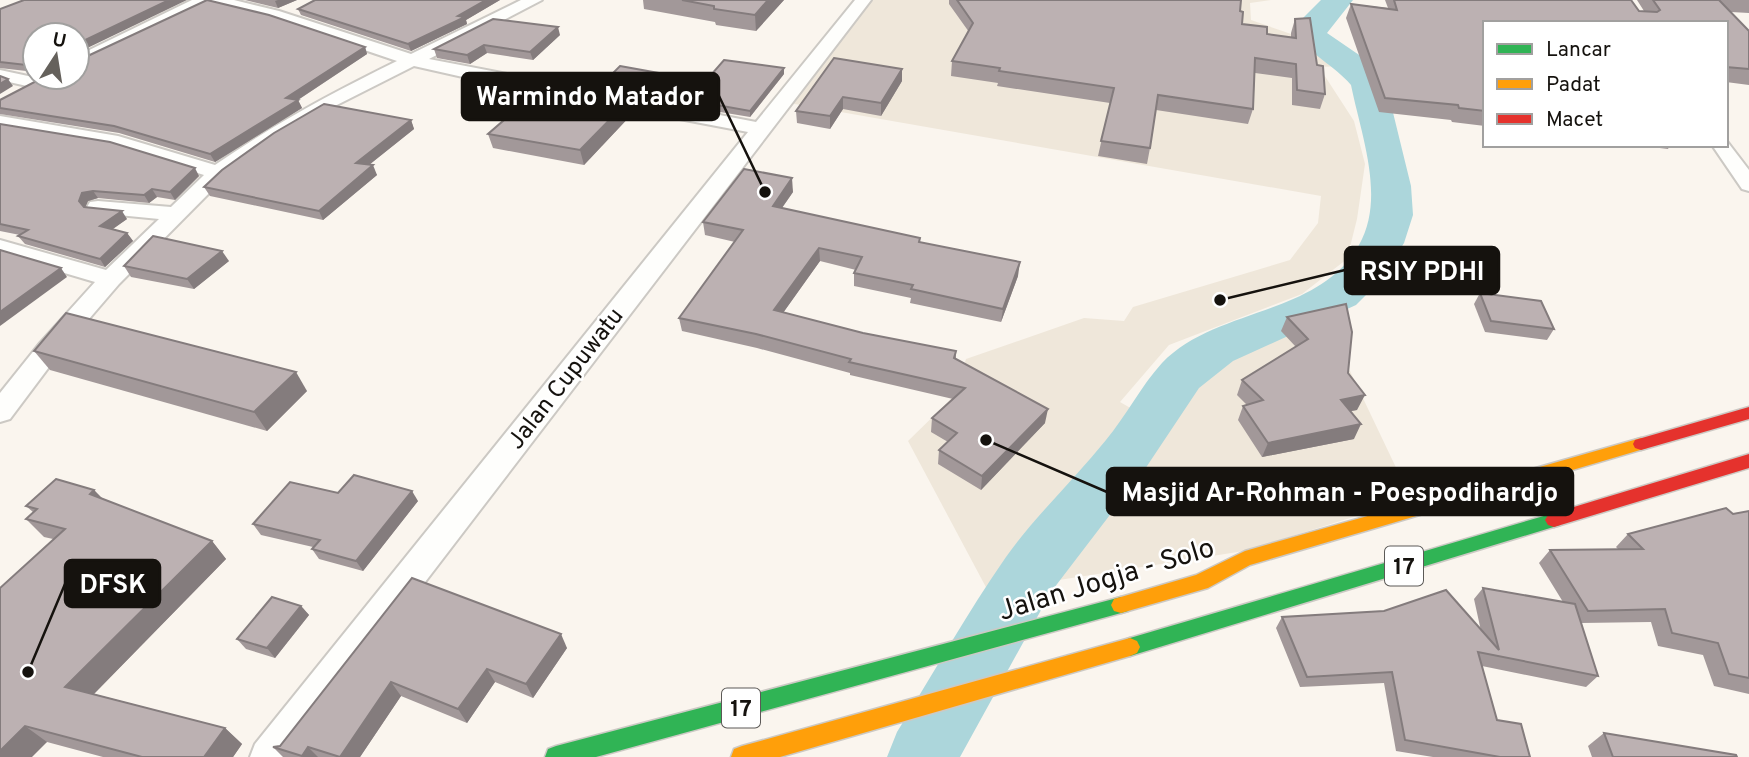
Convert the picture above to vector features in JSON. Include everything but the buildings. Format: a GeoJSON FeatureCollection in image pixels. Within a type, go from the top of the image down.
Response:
{"type":"FeatureCollection","features":[{"type":"Feature","properties":{"kind":"highway","name":"Jalan Jogja - Solo"},"geometry":{"type":"LineString","coordinates":[[556,757],[1077,618],[1201,582],[1245,559],[1749,413]]}},
{"type":"Feature","properties":{"kind":"highway","name":"17"},"geometry":{"type":"LineString","coordinates":[[743,757],[1058,668],[1749,461]]}},
{"type":"Feature","properties":{"kind":"street"},"geometry":{"type":"LineString","coordinates":[[91,55],[205,0]]}},
{"type":"Feature","properties":{"kind":"street"},"geometry":{"type":"LineString","coordinates":[[215,0],[279,16],[322,33],[411,60],[485,77],[761,129]]}},
{"type":"Feature","properties":{"kind":"street"},"geometry":{"type":"LineString","coordinates":[[0,412],[49,349],[111,279],[218,173],[270,136],[318,107],[534,0]]}},
{"type":"Feature","properties":{"kind":"street","name":"Jalan Cupuwatu"},"geometry":{"type":"LineString","coordinates":[[268,757],[863,0]]}},
{"type":"Feature","properties":{"kind":"street"},"geometry":{"type":"LineString","coordinates":[[279,16],[304,5]]}},
{"type":"Feature","properties":{"kind":"street"},"geometry":{"type":"LineString","coordinates":[[0,75],[21,78]]}},
{"type":"Feature","properties":{"kind":"street"},"geometry":{"type":"LineString","coordinates":[[12,97],[23,91]]}},
{"type":"Feature","properties":{"kind":"street"},"geometry":{"type":"LineString","coordinates":[[0,122],[118,142],[218,173]]}},
{"type":"Feature","properties":{"kind":"street"},"geometry":{"type":"LineString","coordinates":[[1723,147],[1749,185]]}},
{"type":"Feature","properties":{"kind":"street"},"geometry":{"type":"LineString","coordinates":[[97,207],[178,214]]}},
{"type":"Feature","properties":{"kind":"street"},"geometry":{"type":"LineString","coordinates":[[0,247],[111,279]]}},
{"type":"Feature","properties":{"kind":"shaded area"},"geometry":{"type":"Polygon","coordinates":[[[865,0],[1271,0],[1250,3],[1251,20],[1294,35],[1343,66],[1319,67],[1354,121],[1365,164],[1357,219],[1347,259],[1302,294],[1169,345],[1120,402],[1153,421],[1196,370],[1276,327],[1308,320],[1329,354],[1350,371],[1411,499],[1244,551],[988,591],[908,441],[953,397],[966,359],[1084,318],[1124,321],[1133,307],[1290,260],[1318,223],[1321,196],[789,103],[865,0]]]}},
{"type":"Feature","properties":{"kind":"waterway"},"geometry":{"type":"LineString","coordinates":[[922,757],[1029,574],[1126,454],[1181,375],[1216,349],[1340,294],[1366,269],[1382,243],[1392,215],[1391,186],[1368,84],[1353,66],[1316,40],[1311,33],[1312,27],[1338,0]]}},
{"type":"Feature","properties":{"kind":"traffic: fast"},"geometry":{"type":"LineString","coordinates":[[1130,647],[1554,520]]}},
{"type":"Feature","properties":{"kind":"traffic: fast"},"geometry":{"type":"LineString","coordinates":[[556,757],[1121,605]]}},
{"type":"Feature","properties":{"kind":"traffic: slow"},"geometry":{"type":"LineString","coordinates":[[1121,605],[1201,582],[1245,559],[1641,444]]}},
{"type":"Feature","properties":{"kind":"traffic: slow"},"geometry":{"type":"LineString","coordinates":[[742,757],[1130,647]]}},
{"type":"Feature","properties":{"kind":"traffic: jam"},"geometry":{"type":"LineString","coordinates":[[1641,444],[1749,413]]}},
{"type":"Feature","properties":{"kind":"traffic: jam"},"geometry":{"type":"LineString","coordinates":[[1554,520],[1749,461]]}},
{"type":"Feature","properties":{"kind":"place","name":"Warmindo Matador"},"geometry":{"type":"Point","coordinates":[765,192]}},
{"type":"Feature","properties":{"kind":"place","name":"RSIY PDHI"},"geometry":{"type":"Point","coordinates":[1220,300]}},
{"type":"Feature","properties":{"kind":"place","name":"Masjid Ar-Rohman - Poespodihardjo"},"geometry":{"type":"Point","coordinates":[986,440]}},
{"type":"Feature","properties":{"kind":"place","name":"DFSK"},"geometry":{"type":"Point","coordinates":[28,672]}}]}
